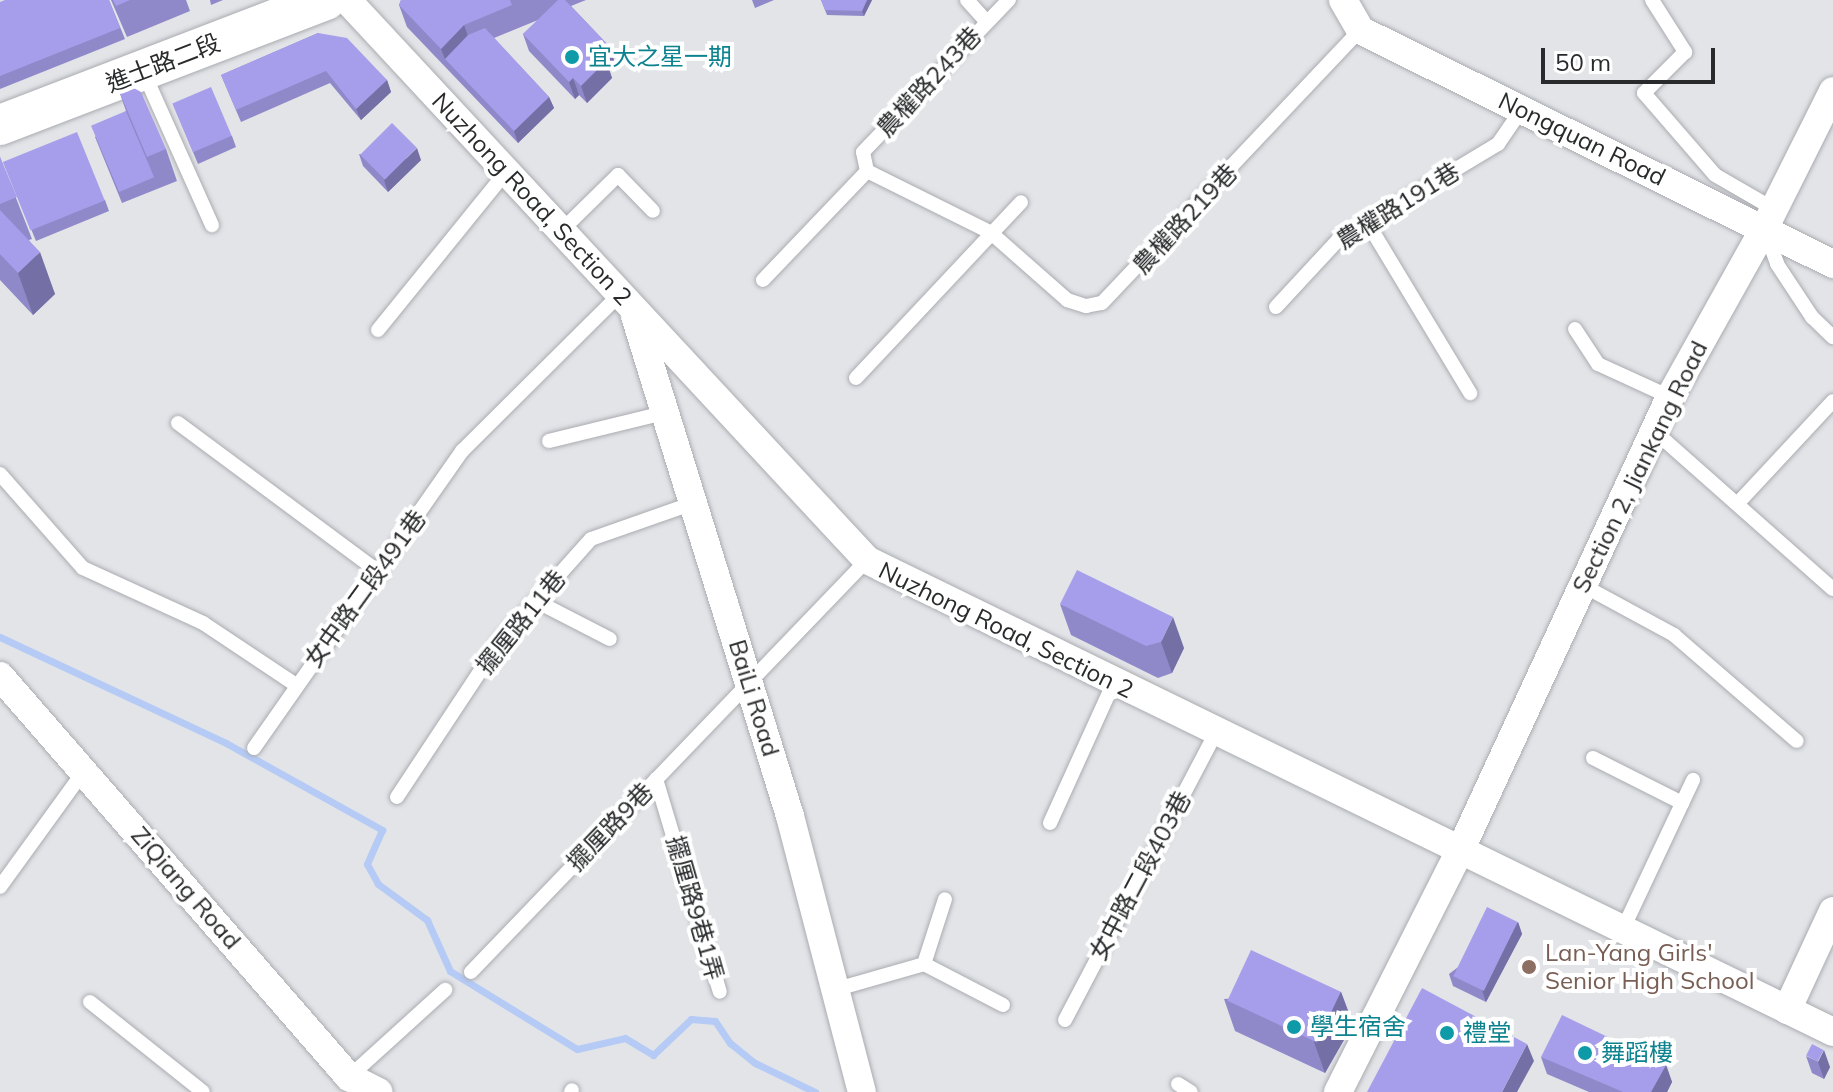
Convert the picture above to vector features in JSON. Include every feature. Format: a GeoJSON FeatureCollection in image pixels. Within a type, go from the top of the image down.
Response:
{"type":"FeatureCollection","features":[{"type":"Feature","properties":{"kind":"street","name":"進士路二段"},"geometry":{"type":"LineString","coordinates":[[0,125],[326,0]]}},
{"type":"Feature","properties":{"kind":"street","name":"Nuzhong Road, Section 2"},"geometry":{"type":"LineString","coordinates":[[347,0],[867,560],[1113,684],[1833,1032]]}},
{"type":"Feature","properties":{"kind":"street"},"geometry":{"type":"LineString","coordinates":[[1343,0],[1360,30]]}},
{"type":"Feature","properties":{"kind":"street","name":"Nongquan Road"},"geometry":{"type":"LineString","coordinates":[[1360,30],[1522,109],[1769,219],[1833,264]]}},
{"type":"Feature","properties":{"kind":"street","name":"Section 2, Jiankang Road"},"geometry":{"type":"LineString","coordinates":[[1338,1092],[1460,851],[1653,430],[1769,219],[1833,91]]}},
{"type":"Feature","properties":{"kind":"street","name":"BaiLi Road"},"geometry":{"type":"LineString","coordinates":[[626,301],[750,682],[837,989],[862,1092]]}},
{"type":"Feature","properties":{"kind":"street","name":"ZiQiang Road"},"geometry":{"type":"LineString","coordinates":[[0,676],[349,1077],[378,1092]]}},
{"type":"Feature","properties":{"kind":"street"},"geometry":{"type":"LineString","coordinates":[[1787,1010],[1833,911]]}},
{"type":"Feature","properties":{"kind":"lane"},"geometry":{"type":"LineString","coordinates":[[967,0],[986,21]]}},
{"type":"Feature","properties":{"kind":"lane","name":"農權路243巷"},"geometry":{"type":"LineString","coordinates":[[867,171],[863,152],[1009,0]]}},
{"type":"Feature","properties":{"kind":"lane"},"geometry":{"type":"LineString","coordinates":[[1652,0],[1685,52],[1644,93],[1715,175],[1769,219],[1777,264],[1812,317],[1833,337]]}},
{"type":"Feature","properties":{"kind":"lane","name":"農權路219巷"},"geometry":{"type":"LineString","coordinates":[[990,232],[1067,300],[1086,306],[1102,303],[1360,30]]}},
{"type":"Feature","properties":{"kind":"lane"},"geometry":{"type":"LineString","coordinates":[[143,70],[212,225]]}},
{"type":"Feature","properties":{"kind":"lane","name":"農權路191巷"},"geometry":{"type":"LineString","coordinates":[[1276,307],[1338,240],[1498,144],[1522,109]]}},
{"type":"Feature","properties":{"kind":"lane"},"geometry":{"type":"LineString","coordinates":[[763,280],[867,171],[990,232]]}},
{"type":"Feature","properties":{"kind":"lane"},"geometry":{"type":"LineString","coordinates":[[378,330],[506,172]]}},
{"type":"Feature","properties":{"kind":"lane"},"geometry":{"type":"LineString","coordinates":[[561,231],[618,175],[653,211]]}},
{"type":"Feature","properties":{"kind":"lane"},"geometry":{"type":"LineString","coordinates":[[856,378],[1021,202]]}},
{"type":"Feature","properties":{"kind":"lane"},"geometry":{"type":"LineString","coordinates":[[1367,222],[1470,393]]}},
{"type":"Feature","properties":{"kind":"lane","name":"女中路二段491巷"},"geometry":{"type":"LineString","coordinates":[[0,474],[83,568],[203,623],[296,685],[380,573],[462,451],[626,301]]}},
{"type":"Feature","properties":{"kind":"lane"},"geometry":{"type":"LineString","coordinates":[[1575,329],[1598,364],[1670,397]]}},
{"type":"Feature","properties":{"kind":"lane"},"geometry":{"type":"LineString","coordinates":[[1738,503],[1833,401]]}},
{"type":"Feature","properties":{"kind":"lane"},"geometry":{"type":"LineString","coordinates":[[549,441],[664,413]]}},
{"type":"Feature","properties":{"kind":"lane"},"geometry":{"type":"LineString","coordinates":[[178,423],[380,573]]}},
{"type":"Feature","properties":{"kind":"lane"},"geometry":{"type":"LineString","coordinates":[[1653,430],[1833,589]]}},
{"type":"Feature","properties":{"kind":"lane","name":"擺厘路11巷"},"geometry":{"type":"LineString","coordinates":[[397,797],[501,640],[591,539],[691,504]]}},
{"type":"Feature","properties":{"kind":"lane","name":"擺厘路9巷"},"geometry":{"type":"LineString","coordinates":[[471,972],[867,560]]}},
{"type":"Feature","properties":{"kind":"lane"},"geometry":{"type":"LineString","coordinates":[[1582,585],[1674,635],[1797,741]]}},
{"type":"Feature","properties":{"kind":"lane"},"geometry":{"type":"LineString","coordinates":[[536,601],[610,639]]}},
{"type":"Feature","properties":{"kind":"lane"},"geometry":{"type":"LineString","coordinates":[[1050,823],[1113,684]]}},
{"type":"Feature","properties":{"kind":"lane"},"geometry":{"type":"LineString","coordinates":[[254,748],[296,685]]}},
{"type":"Feature","properties":{"kind":"lane","name":"女中路二段403巷"},"geometry":{"type":"LineString","coordinates":[[1065,1020],[1216,732]]}},
{"type":"Feature","properties":{"kind":"lane"},"geometry":{"type":"LineString","coordinates":[[1593,758],[1682,803]]}},
{"type":"Feature","properties":{"kind":"lane"},"geometry":{"type":"LineString","coordinates":[[0,887],[84,770]]}},
{"type":"Feature","properties":{"kind":"lane","name":"擺厘路9巷1弄"},"geometry":{"type":"LineString","coordinates":[[656,779],[720,992]]}},
{"type":"Feature","properties":{"kind":"lane"},"geometry":{"type":"LineString","coordinates":[[1621,931],[1693,780]]}},
{"type":"Feature","properties":{"kind":"lane"},"geometry":{"type":"LineString","coordinates":[[924,964],[945,899]]}},
{"type":"Feature","properties":{"kind":"lane"},"geometry":{"type":"LineString","coordinates":[[837,989],[924,964],[1003,1005]]}},
{"type":"Feature","properties":{"kind":"lane"},"geometry":{"type":"LineString","coordinates":[[349,1077],[445,990]]}},
{"type":"Feature","properties":{"kind":"lane"},"geometry":{"type":"LineString","coordinates":[[90,1002],[203,1092]]}},
{"type":"Feature","properties":{"kind":"lane"},"geometry":{"type":"LineString","coordinates":[[1178,1084],[1191,1092]]}},
{"type":"Feature","properties":{"kind":"building"},"geometry":{"type":"Polygon","coordinates":[[[109,0],[120,28],[0,76],[0,2],[109,0]]]}},
{"type":"Feature","properties":{"kind":"building"},"geometry":{"type":"Polygon","coordinates":[[[113,0],[130,0],[116,6],[113,0]]]}},
{"type":"Feature","properties":{"kind":"building"},"geometry":{"type":"Polygon","coordinates":[[[401,0],[510,0],[512,5],[464,25],[441,49],[399,5],[401,0]]]}},
{"type":"Feature","properties":{"kind":"building","name":"宜大之星一期"},"geometry":{"type":"Polygon","coordinates":[[[558,0],[565,0],[609,46],[599,54],[606,61],[581,86],[573,78],[569,82],[523,34],[558,0]]]}},
{"type":"Feature","properties":{"kind":"building"},"geometry":{"type":"Polygon","coordinates":[[[821,0],[867,0],[862,11],[825,10],[821,0]]]}},
{"type":"Feature","properties":{"kind":"building"},"geometry":{"type":"Polygon","coordinates":[[[485,28],[549,97],[514,131],[445,59],[468,35],[485,28]]]}},
{"type":"Feature","properties":{"kind":"building"},"geometry":{"type":"Polygon","coordinates":[[[318,33],[347,38],[387,80],[356,109],[326,71],[236,110],[221,75],[318,33]]]}},
{"type":"Feature","properties":{"kind":"building"},"geometry":{"type":"Polygon","coordinates":[[[130,86],[141,92],[166,149],[147,157],[119,91],[130,86]]]}},
{"type":"Feature","properties":{"kind":"building"},"geometry":{"type":"Polygon","coordinates":[[[211,87],[232,136],[193,152],[172,103],[211,87]]]}},
{"type":"Feature","properties":{"kind":"building"},"geometry":{"type":"Polygon","coordinates":[[[126,111],[154,177],[119,192],[91,126],[126,111]]]}},
{"type":"Feature","properties":{"kind":"building"},"geometry":{"type":"Polygon","coordinates":[[[392,123],[417,148],[385,180],[360,155],[392,123]]]}},
{"type":"Feature","properties":{"kind":"building"},"geometry":{"type":"Polygon","coordinates":[[[77,132],[105,201],[31,231],[3,162],[77,132]]]}},
{"type":"Feature","properties":{"kind":"building"},"geometry":{"type":"Polygon","coordinates":[[[0,157],[17,197],[0,204],[0,157]]]}},
{"type":"Feature","properties":{"kind":"building"},"geometry":{"type":"Polygon","coordinates":[[[0,210],[40,252],[18,273],[0,254],[0,210]]]}},
{"type":"Feature","properties":{"kind":"building"},"geometry":{"type":"Polygon","coordinates":[[[1077,570],[1173,617],[1161,642],[1146,646],[1060,604],[1077,570]]]}},
{"type":"Feature","properties":{"kind":"building"},"geometry":{"type":"Polygon","coordinates":[[[1487,907],[1518,922],[1484,991],[1453,976],[1487,907]]]}},
{"type":"Feature","properties":{"kind":"building"},"geometry":{"type":"Polygon","coordinates":[[[1251,950],[1341,992],[1317,1043],[1227,1001],[1251,950]]]}},
{"type":"Feature","properties":{"kind":"building","name":"禮堂"},"geometry":{"type":"Polygon","coordinates":[[[1422,988],[1527,1044],[1502,1092],[1367,1092],[1422,988]]]}},
{"type":"Feature","properties":{"kind":"building","name":"舞蹈樓"},"geometry":{"type":"Polygon","coordinates":[[[1562,1015],[1666,1065],[1651,1092],[1623,1092],[1541,1057],[1562,1015]]]}},
{"type":"Feature","properties":{"kind":"building"},"geometry":{"type":"Polygon","coordinates":[[[1812,1044],[1824,1050],[1818,1061],[1806,1056],[1812,1044]]]}},
{"type":"Feature","properties":{"kind":"waterway"},"geometry":{"type":"LineString","coordinates":[[0,637],[226,743],[382,830],[367,864],[378,884],[427,920],[450,971],[577,1049],[625,1038],[653,1055],[691,1019],[715,1021],[730,1043],[755,1063],[815,1092]]}},
{"type":"Feature","properties":{"kind":"place","name":"宜大之星一期"},"geometry":{"type":"Point","coordinates":[572,57]}},
{"type":"Feature","properties":{"kind":"place","name":"Lan-Yang Girls' Senior High School"},"geometry":{"type":"Point","coordinates":[1529,967]}},
{"type":"Feature","properties":{"kind":"place","name":"學生宿舍"},"geometry":{"type":"Point","coordinates":[1294,1027]}},
{"type":"Feature","properties":{"kind":"place","name":"禮堂"},"geometry":{"type":"Point","coordinates":[1447,1033]}},
{"type":"Feature","properties":{"kind":"place","name":"舞蹈樓"},"geometry":{"type":"Point","coordinates":[1585,1053]}}]}
